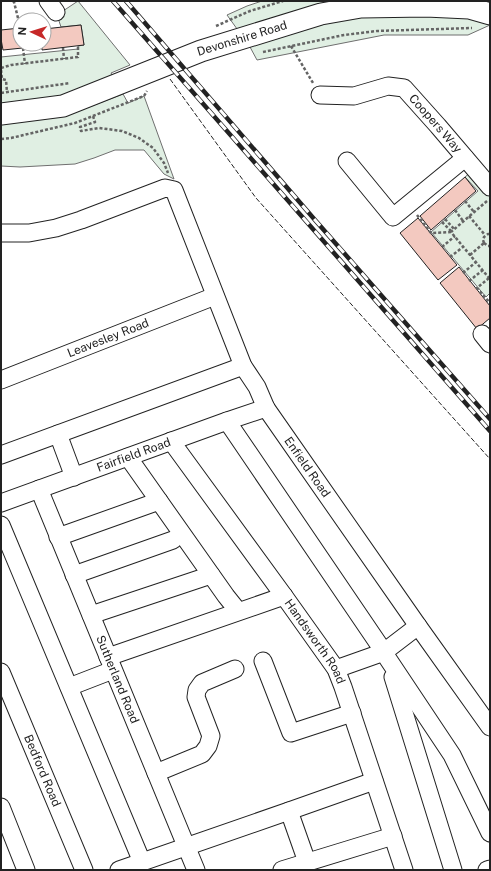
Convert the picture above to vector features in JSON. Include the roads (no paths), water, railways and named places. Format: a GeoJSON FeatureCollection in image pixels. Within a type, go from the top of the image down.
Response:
{"type":"FeatureCollection","features":[{"type":"Feature","properties":{"kind":"main road","name":"Devonshire Road"},"geometry":{"type":"LineString","coordinates":[[1,114],[63,106],[201,51],[322,14],[368,7],[469,4],[483,21]]}},
{"type":"Feature","properties":{"kind":"street","name":"Coopers Way"},"geometry":{"type":"LineString","coordinates":[[320,95],[354,96],[388,86],[404,88],[490,187]]}},
{"type":"Feature","properties":{"kind":"street"},"geometry":{"type":"LineString","coordinates":[[347,161],[393,216],[465,158]]}},
{"type":"Feature","properties":{"kind":"street","name":"Enfield Road"},"geometry":{"type":"LineString","coordinates":[[1,233],[29,233],[56,228],[170,189],[243,366],[257,387],[266,408],[490,727]]}},
{"type":"Feature","properties":{"kind":"street","name":"Leavesley Road"},"geometry":{"type":"LineString","coordinates":[[1,380],[215,296]]}},
{"type":"Feature","properties":{"kind":"street"},"geometry":{"type":"LineString","coordinates":[[1,455],[243,366]]}},
{"type":"Feature","properties":{"kind":"street","name":"Fairfield Road"},"geometry":{"type":"LineString","coordinates":[[1,503],[266,408]]}},
{"type":"Feature","properties":{"kind":"street"},"geometry":{"type":"LineString","coordinates":[[227,421],[452,755],[490,833]]}},
{"type":"Feature","properties":{"kind":"street"},"geometry":{"type":"LineString","coordinates":[[58,434],[74,477]]}},
{"type":"Feature","properties":{"kind":"street","name":"Handsworth Road"},"geometry":{"type":"LineString","coordinates":[[171,441],[336,669],[404,870]]}},
{"type":"Feature","properties":{"kind":"street"},"geometry":{"type":"LineString","coordinates":[[128,457],[238,611]]}},
{"type":"Feature","properties":{"kind":"street","name":"Sutherland Road"},"geometry":{"type":"LineString","coordinates":[[39,489],[196,870]]}},
{"type":"Feature","properties":{"kind":"street"},"geometry":{"type":"LineString","coordinates":[[58,537],[159,501]]}},
{"type":"Feature","properties":{"kind":"street"},"geometry":{"type":"LineString","coordinates":[[1,525],[142,862]]}},
{"type":"Feature","properties":{"kind":"street"},"geometry":{"type":"LineString","coordinates":[[74,575],[173,540]]}},
{"type":"Feature","properties":{"kind":"street"},"geometry":{"type":"LineString","coordinates":[[90,615],[211,575]]}},
{"type":"Feature","properties":{"kind":"street"},"geometry":{"type":"LineString","coordinates":[[69,687],[110,664],[238,611],[284,596]]}},
{"type":"Feature","properties":{"kind":"street"},"geometry":{"type":"LineString","coordinates":[[336,669],[386,655],[418,626]]}},
{"type":"Feature","properties":{"kind":"street"},"geometry":{"type":"LineString","coordinates":[[386,655],[453,870]]}},
{"type":"Feature","properties":{"kind":"street"},"geometry":{"type":"LineString","coordinates":[[263,661],[291,733],[352,713]]}},
{"type":"Feature","properties":{"kind":"street"},"geometry":{"type":"LineString","coordinates":[[156,773],[202,754],[208,746],[211,736],[196,697],[197,690],[202,683],[235,669]]}},
{"type":"Feature","properties":{"kind":"street","name":"Bedford Road"},"geometry":{"type":"LineString","coordinates":[[1,672],[84,870]]}},
{"type":"Feature","properties":{"kind":"street"},"geometry":{"type":"LineString","coordinates":[[119,870],[374,781]]}},
{"type":"Feature","properties":{"kind":"street"},"geometry":{"type":"LineString","coordinates":[[1,807],[26,870]]}},
{"type":"Feature","properties":{"kind":"street"},"geometry":{"type":"LineString","coordinates":[[289,811],[307,862]]}},
{"type":"Feature","properties":{"kind":"street"},"geometry":{"type":"LineString","coordinates":[[282,870],[393,836]]}},
{"type":"Feature","properties":{"kind":"railway"},"geometry":{"type":"LineString","coordinates":[[113,1],[490,431]]}},
{"type":"Feature","properties":{"kind":"railway"},"geometry":{"type":"LineString","coordinates":[[126,1],[315,220],[490,419]]}}]}
